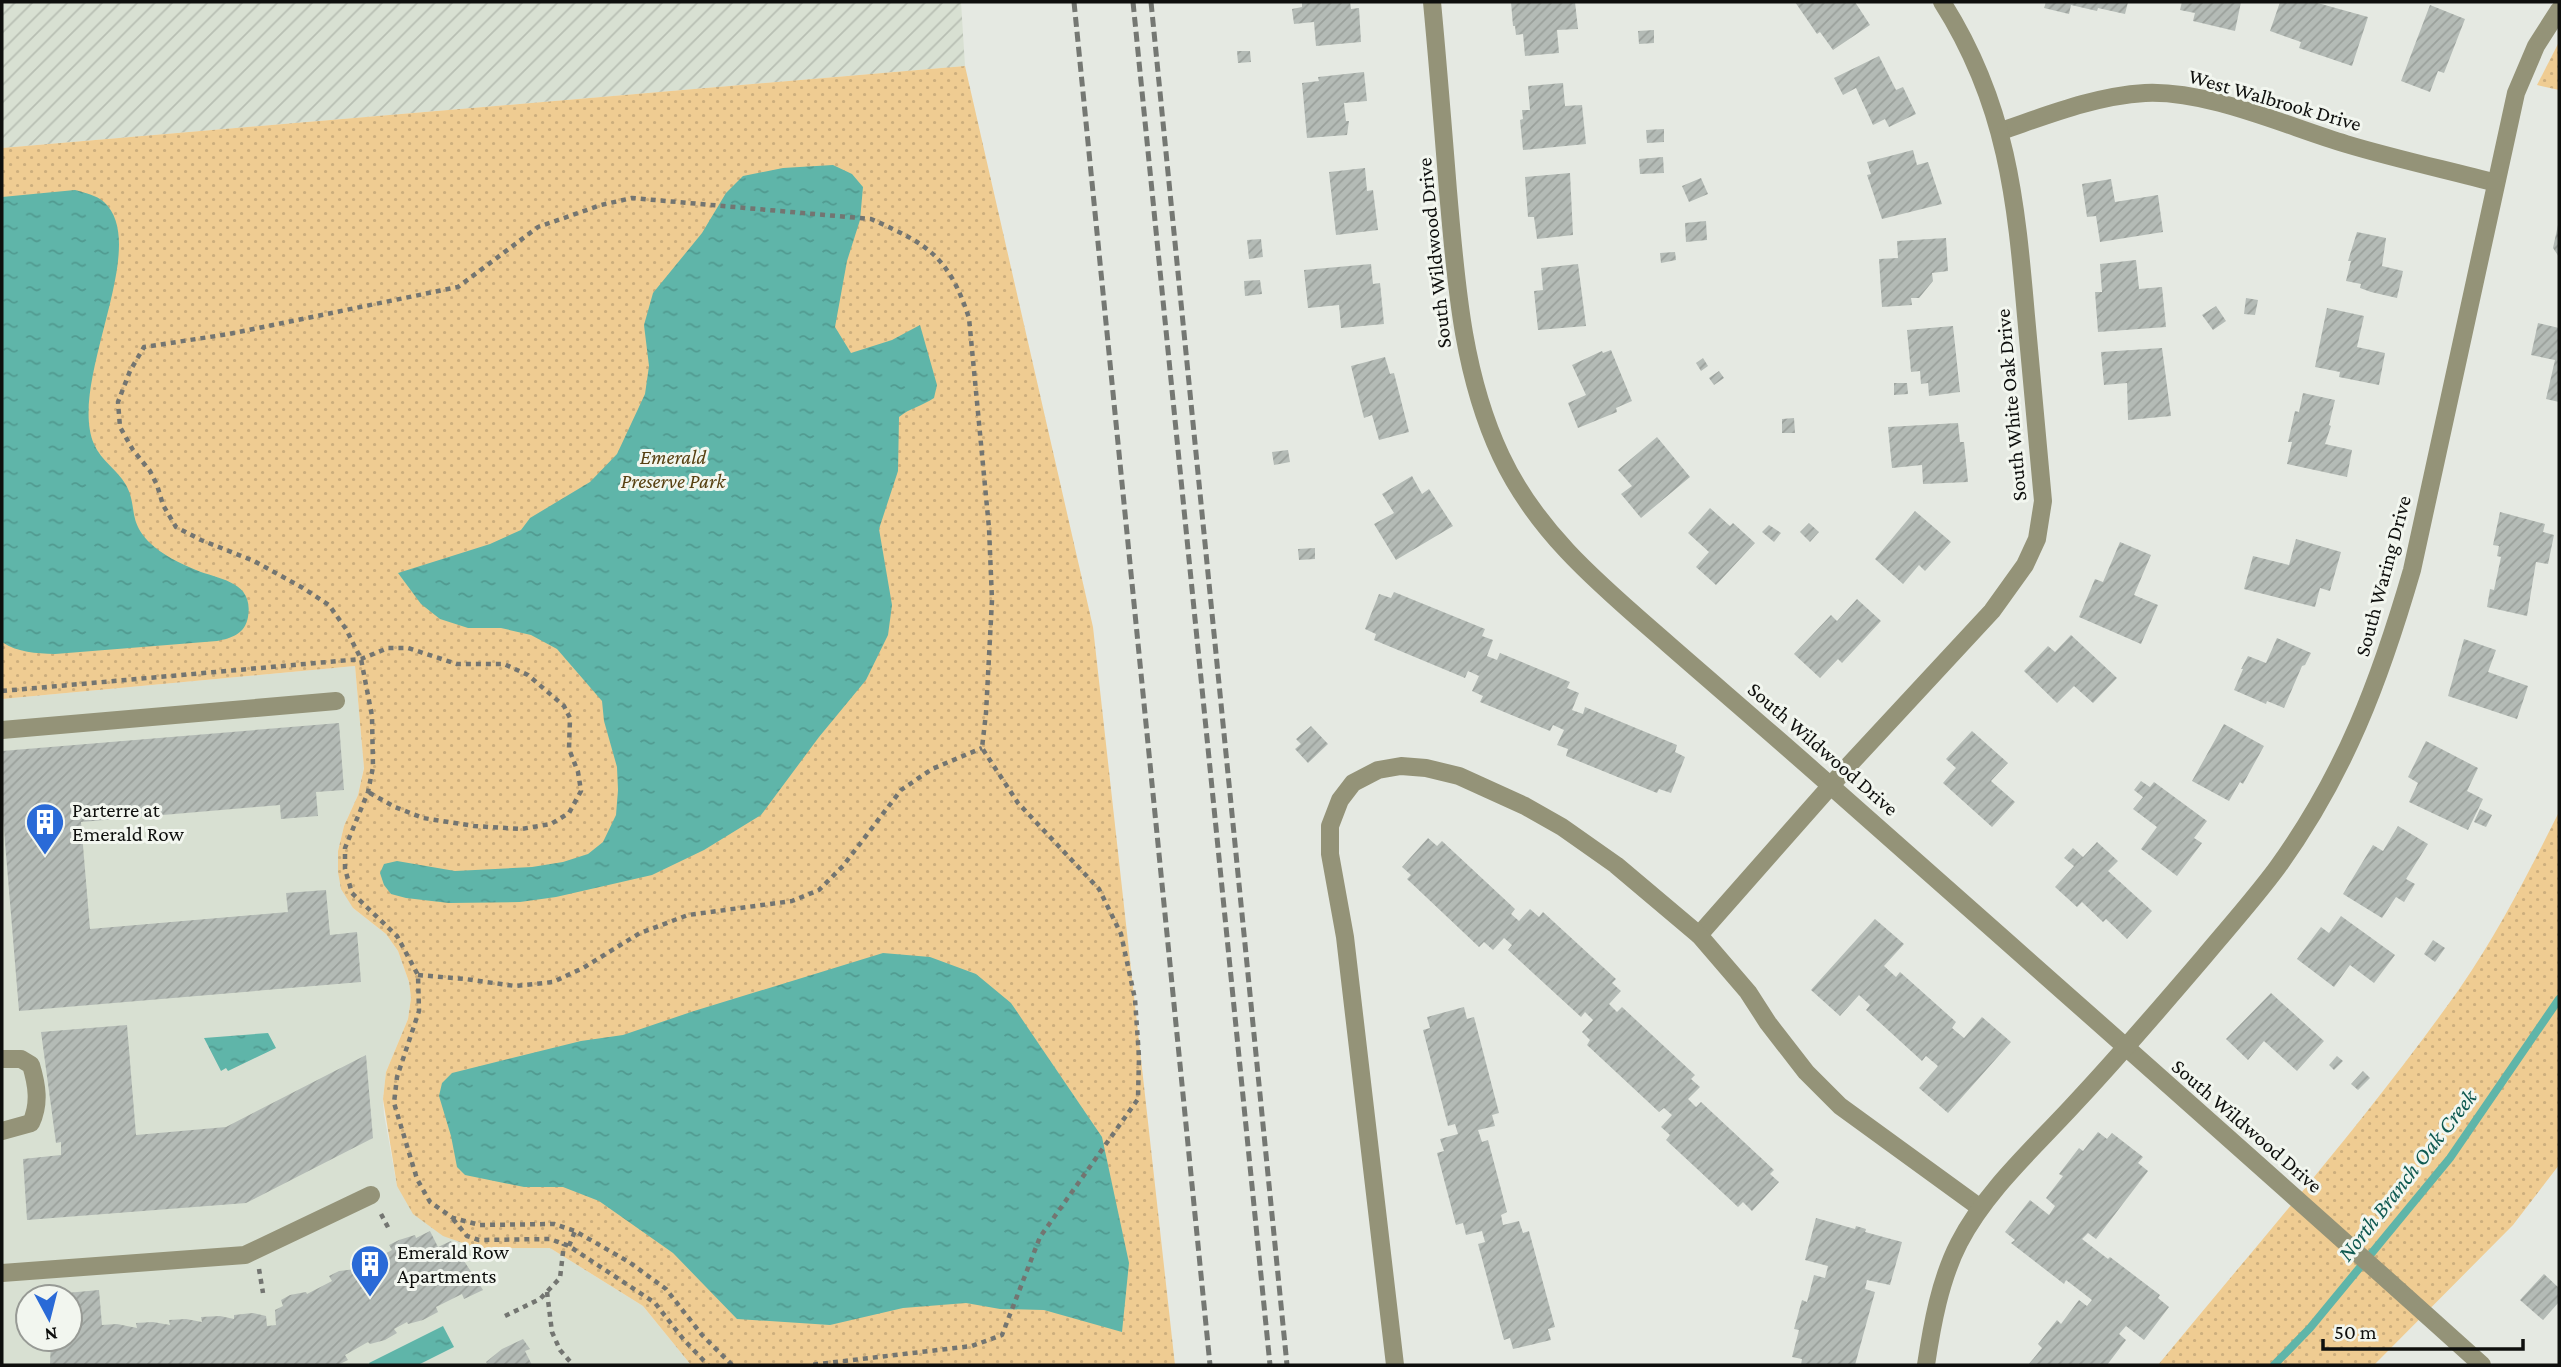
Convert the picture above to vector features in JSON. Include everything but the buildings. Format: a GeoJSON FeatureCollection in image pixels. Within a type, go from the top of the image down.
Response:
{"type":"FeatureCollection","features":[{"type":"Feature","properties":{"kind":"street","name":"South Wildwood Drive"},"geometry":{"type":"LineString","coordinates":[[1432,2],[1462,330],[1484,412],[1500,454],[1516,485],[1567,554],[2482,1365]]}},
{"type":"Feature","properties":{"kind":"street","name":"South White Oak Drive"},"geometry":{"type":"LineString","coordinates":[[1699,936],[1831,786],[1992,611],[2025,565],[2037,539],[2043,501],[2016,208],[2001,131],[1978,70],[1956,23],[1942,2]]}},
{"type":"Feature","properties":{"kind":"street","name":"South Waring Drive"},"geometry":{"type":"LineString","coordinates":[[1926,1365],[1941,1292],[1958,1244],[1979,1208],[2126,1049],[2277,868],[2308,823],[2334,777],[2368,707],[2412,570],[2516,93],[2536,46],[2559,10]]}},
{"type":"Feature","properties":{"kind":"street","name":"West Walbrook Drive"},"geometry":{"type":"LineString","coordinates":[[2001,131],[2069,108],[2110,98],[2146,93],[2183,95],[2348,145],[2496,183]]}},
{"type":"Feature","properties":{"kind":"street"},"geometry":{"type":"LineString","coordinates":[[2,730],[336,701]]}},
{"type":"Feature","properties":{"kind":"street"},"geometry":{"type":"LineString","coordinates":[[1395,1365],[1345,937],[1330,854],[1331,825],[1340,800],[1353,783],[1378,770],[1401,766],[1426,768],[1459,776],[1525,806],[1562,827],[1616,865],[1699,936],[1748,992],[1806,1072],[1840,1106],[1979,1208]]}},
{"type":"Feature","properties":{"kind":"street"},"geometry":{"type":"LineString","coordinates":[[2,1059],[22,1059],[31,1065],[36,1084],[37,1111],[31,1123],[2,1131]]}},
{"type":"Feature","properties":{"kind":"street"},"geometry":{"type":"LineString","coordinates":[[2,1273],[245,1255],[371,1195]]}},
{"type":"Feature","properties":{"kind":"path"},"geometry":{"type":"LineString","coordinates":[[708,1365],[655,1303],[567,1245],[550,1239],[479,1240],[467,1236],[453,1218],[430,1202],[417,1180],[394,1103],[397,1077],[419,1011],[418,975],[397,936],[352,893],[345,869],[345,848],[368,792],[373,767],[372,716],[361,659],[346,629],[329,606],[254,561],[176,527],[163,505],[150,471],[133,450],[120,427],[118,402],[130,371],[144,347],[229,334],[458,287],[538,227],[601,205],[632,198],[871,219],[899,231],[932,251],[950,271],[969,318],[989,528],[992,600],[982,748],[1018,803],[1098,889],[1121,934],[1135,999],[1139,1057],[1138,1099],[1040,1237],[1003,1335],[972,1346],[810,1365]]}},
{"type":"Feature","properties":{"kind":"path"},"geometry":{"type":"LineString","coordinates":[[2,691],[361,659],[388,648],[408,648],[457,664],[504,664],[528,675],[564,706],[570,718],[569,749],[578,772],[581,791],[569,813],[551,824],[521,829],[474,826],[423,818],[368,792]]}},
{"type":"Feature","properties":{"kind":"path"},"geometry":{"type":"LineString","coordinates":[[418,975],[515,986],[553,982],[583,968],[640,933],[688,915],[792,901],[818,890],[843,866],[901,790],[932,769],[982,748]]}},
{"type":"Feature","properties":{"kind":"path"},"geometry":{"type":"LineString","coordinates":[[453,1218],[480,1225],[554,1224],[575,1231],[629,1262],[666,1289],[702,1335],[732,1365]]}},
{"type":"Feature","properties":{"kind":"path"},"geometry":{"type":"LineString","coordinates":[[505,1316],[540,1298],[560,1278],[567,1245],[575,1231]]}},
{"type":"Feature","properties":{"kind":"path"},"geometry":{"type":"LineString","coordinates":[[547,1292],[552,1332],[560,1350],[573,1365]]}},
{"type":"Feature","properties":{"kind":"shaded area"},"geometry":{"type":"Polygon","coordinates":[[[2,2],[961,2],[965,66],[2,148],[2,2]]]}},
{"type":"Feature","properties":{"kind":"shaded area"},"geometry":{"type":"Polygon","coordinates":[[[355,666],[364,767],[358,795],[344,826],[338,851],[353,908],[386,934],[398,951],[409,982],[411,998],[408,1019],[386,1072],[383,1099],[397,1186],[478,1248],[550,1248],[643,1306],[691,1365],[2,1365],[2,699],[355,666]]]}},
{"type":"Feature","properties":{"kind":"green space"},"geometry":{"type":"Polygon","coordinates":[[[2559,42],[2559,90],[2537,85],[2559,42]]]}},
{"type":"Feature","properties":{"kind":"green space","name":"Emerald Preserve Park"},"geometry":{"type":"Polygon","coordinates":[[[965,66],[1093,627],[1175,1365],[691,1365],[643,1306],[550,1248],[477,1248],[443,1236],[413,1214],[397,1186],[383,1099],[386,1072],[408,1019],[411,998],[409,982],[398,951],[386,934],[353,908],[341,889],[338,872],[338,851],[344,826],[358,795],[364,768],[355,666],[2,699],[2,148],[965,66]]]}},
{"type":"Feature","properties":{"kind":"green space"},"geometry":{"type":"Polygon","coordinates":[[[2559,812],[2559,1165],[2513,1225],[2374,1365],[2158,1365],[2274,1226],[2425,1037],[2474,967],[2500,924],[2559,812]]]}},
{"type":"Feature","properties":{"kind":"water"},"geometry":{"type":"Polygon","coordinates":[[[833,165],[852,174],[863,187],[860,220],[847,261],[835,327],[851,353],[892,340],[920,325],[937,385],[934,398],[899,417],[898,471],[879,529],[892,605],[888,635],[866,680],[819,737],[761,815],[704,850],[652,875],[556,897],[520,902],[449,903],[391,894],[380,873],[384,864],[397,861],[455,871],[532,867],[563,862],[588,854],[603,842],[616,815],[618,790],[617,767],[604,721],[602,701],[557,649],[531,635],[501,628],[468,628],[440,619],[421,604],[398,573],[490,544],[521,530],[530,518],[590,482],[617,454],[645,394],[649,366],[644,325],[653,293],[702,233],[726,193],[743,176],[783,168],[833,165]]]}},
{"type":"Feature","properties":{"kind":"water"},"geometry":{"type":"Polygon","coordinates":[[[75,190],[104,202],[116,222],[119,250],[115,282],[91,386],[89,418],[94,444],[126,485],[135,520],[150,543],[184,565],[233,584],[246,596],[246,623],[241,631],[228,638],[55,654],[34,653],[2,642],[2,197],[75,190]]]}},
{"type":"Feature","properties":{"kind":"water"},"geometry":{"type":"Polygon","coordinates":[[[883,953],[930,957],[976,974],[1011,1003],[1102,1137],[1129,1263],[1122,1332],[1044,1310],[1000,1309],[966,1303],[903,1308],[830,1325],[737,1319],[673,1253],[599,1201],[563,1187],[524,1187],[465,1175],[457,1167],[439,1096],[442,1083],[452,1073],[581,1041],[623,1035],[883,953]]]}},
{"type":"Feature","properties":{"kind":"water"},"geometry":{"type":"Polygon","coordinates":[[[268,1033],[276,1048],[228,1071],[226,1068],[221,1071],[204,1038],[268,1033]]]}},
{"type":"Feature","properties":{"kind":"water"},"geometry":{"type":"Polygon","coordinates":[[[443,1326],[454,1347],[418,1365],[370,1365],[369,1363],[443,1326]]]}},
{"type":"Feature","properties":{"kind":"waterway","name":"North Branch Oak Creek"},"geometry":{"type":"LineString","coordinates":[[2274,1365],[2310,1328],[2450,1158],[2559,999]]}},
{"type":"Feature","properties":{"kind":"railway"},"geometry":{"type":"LineString","coordinates":[[1074,2],[1210,1365]]}},
{"type":"Feature","properties":{"kind":"railway"},"geometry":{"type":"LineString","coordinates":[[1133,2],[1270,1365]]}},
{"type":"Feature","properties":{"kind":"railway"},"geometry":{"type":"LineString","coordinates":[[1151,2],[1287,1365]]}},
{"type":"Feature","properties":{"kind":"place","name":"Parterre at Emerald Row"},"geometry":{"type":"Point","coordinates":[45,856]}},
{"type":"Feature","properties":{"kind":"place","name":"Emerald Row Apartments"},"geometry":{"type":"Point","coordinates":[370,1298]}}]}
